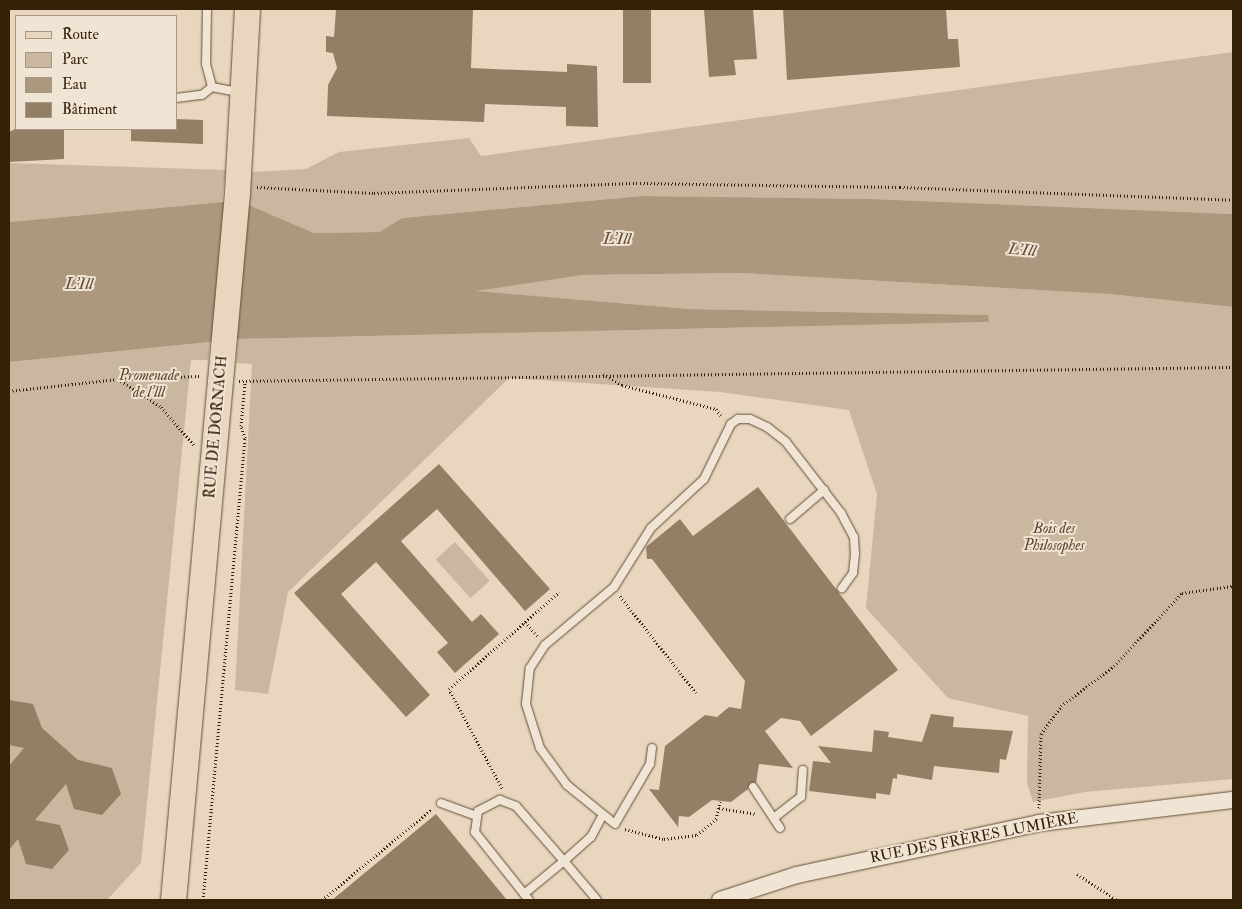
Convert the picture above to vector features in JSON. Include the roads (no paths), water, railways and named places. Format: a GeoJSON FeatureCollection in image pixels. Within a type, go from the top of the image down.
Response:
{"type":"FeatureCollection","features":[{"type":"Feature","properties":{"kind":"main road","name":"RUE DE DORNACH"},"geometry":{"type":"LineString","coordinates":[[173,900],[221,361],[243,190],[243,93],[247,9]]}},
{"type":"Feature","properties":{"kind":"street","name":"RUE DES FRÈRES LUMIÈRE"},"geometry":{"type":"LineString","coordinates":[[720,900],[796,875],[1039,823],[1233,800]]}},
{"type":"Feature","properties":{"kind":"lane"},"geometry":{"type":"LineString","coordinates":[[207,9],[206,64],[212,87]]}},
{"type":"Feature","properties":{"kind":"lane"},"geometry":{"type":"LineString","coordinates":[[178,98],[202,95],[212,87],[243,93]]}},
{"type":"Feature","properties":{"kind":"lane"},"geometry":{"type":"LineString","coordinates":[[652,748],[650,764],[615,824],[602,816],[568,786],[550,763],[531,724],[527,684],[530,668],[545,645],[614,587],[651,528],[704,479],[731,424],[750,419],[768,427],[786,442],[824,490],[854,537],[853,573],[842,588]]}},
{"type":"Feature","properties":{"kind":"lane"},"geometry":{"type":"LineString","coordinates":[[790,519],[824,490]]}},
{"type":"Feature","properties":{"kind":"lane"},"geometry":{"type":"LineString","coordinates":[[775,817],[800,797],[803,770]]}},
{"type":"Feature","properties":{"kind":"lane"},"geometry":{"type":"LineString","coordinates":[[753,787],[775,817],[780,828]]}},
{"type":"Feature","properties":{"kind":"lane"},"geometry":{"type":"LineString","coordinates":[[440,802],[476,816]]}},
{"type":"Feature","properties":{"kind":"lane"},"geometry":{"type":"LineString","coordinates":[[476,816],[491,802],[509,802],[564,861],[597,900]]}},
{"type":"Feature","properties":{"kind":"lane"},"geometry":{"type":"LineString","coordinates":[[476,816],[479,839],[527,897],[591,837],[602,816]]}},
{"type":"Feature","properties":{"kind":"water","name":"L'Ill"},"geometry":{"type":"Polygon","coordinates":[[[642,196],[872,199],[1233,214],[1233,307],[1109,294],[741,273],[583,275],[476,291],[690,309],[988,315],[989,322],[238,339],[9,362],[9,222],[222,202],[249,205],[314,233],[379,232],[402,218],[642,196]]]}},
{"type":"Feature","properties":{"kind":"park label","name":"Promenade de l'lll"},"geometry":{"type":"Point","coordinates":[149,384]}},
{"type":"Feature","properties":{"kind":"park label","name":"Bois des Philosophes"},"geometry":{"type":"Point","coordinates":[1054,536]}}]}
